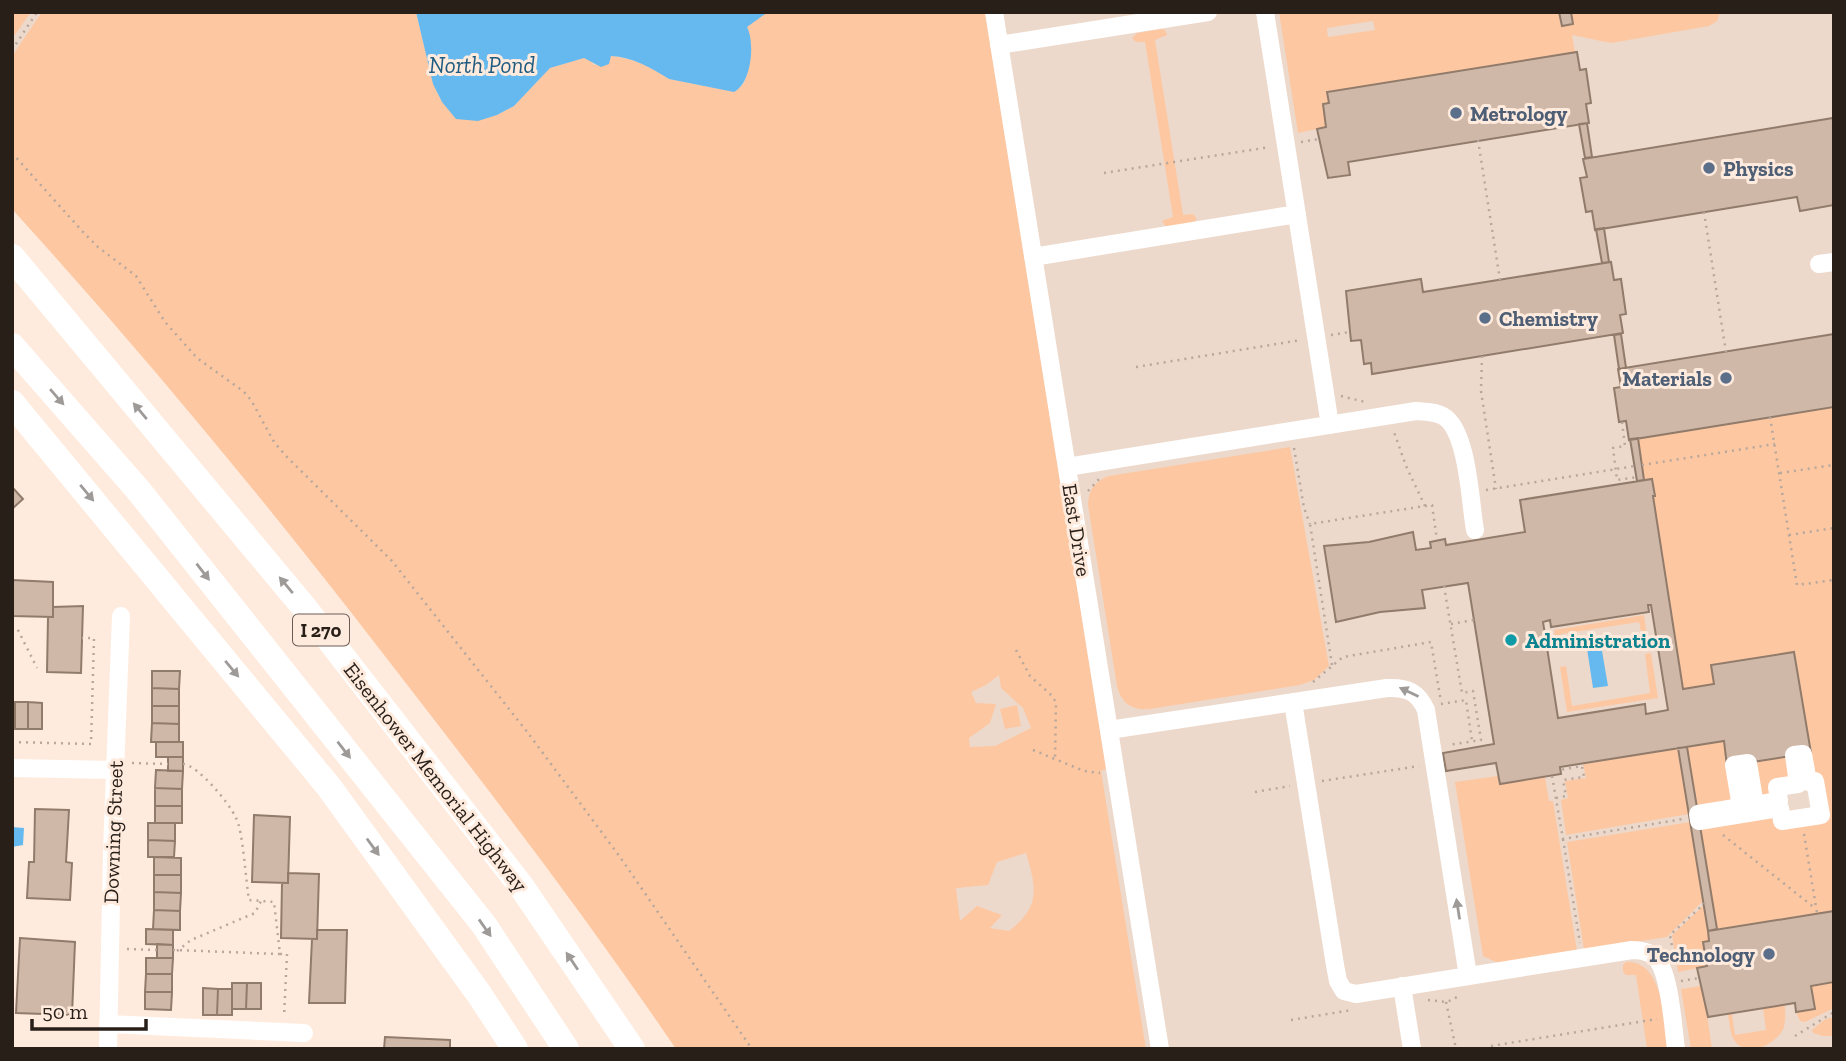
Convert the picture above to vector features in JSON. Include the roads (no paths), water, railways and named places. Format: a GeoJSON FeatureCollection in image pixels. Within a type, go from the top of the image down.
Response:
{"type":"FeatureCollection","features":[{"type":"Feature","properties":{"kind":"highway","name":"Eisenhower Memorial Highway"},"geometry":{"type":"LineString","coordinates":[[12,257],[303,606],[521,886],[632,1049]]}},
{"type":"Feature","properties":{"kind":"highway","name":"I 270"},"geometry":{"type":"LineString","coordinates":[[12,346],[139,491],[484,925],[566,1049]]}},
{"type":"Feature","properties":{"kind":"highway"},"geometry":{"type":"LineString","coordinates":[[12,403],[329,787],[479,994],[515,1049]]}},
{"type":"Feature","properties":{"kind":"street","name":"East Drive"},"geometry":{"type":"LineString","coordinates":[[994,12],[1160,1049]]}},
{"type":"Feature","properties":{"kind":"street"},"geometry":{"type":"LineString","coordinates":[[999,45],[1208,12]]}},
{"type":"Feature","properties":{"kind":"street"},"geometry":{"type":"LineString","coordinates":[[1265,12],[1330,425]]}},
{"type":"Feature","properties":{"kind":"street"},"geometry":{"type":"LineString","coordinates":[[1034,257],[1297,214]]}},
{"type":"Feature","properties":{"kind":"street"},"geometry":{"type":"LineString","coordinates":[[1067,467],[1416,411],[1432,412],[1444,417],[1454,427],[1461,441],[1475,530]]}},
{"type":"Feature","properties":{"kind":"street","name":"Downing Street"},"geometry":{"type":"LineString","coordinates":[[108,1049],[121,616]]}},
{"type":"Feature","properties":{"kind":"street"},"geometry":{"type":"LineString","coordinates":[[1109,730],[1401,687],[1413,691],[1426,710],[1467,983]]}},
{"type":"Feature","properties":{"kind":"street"},"geometry":{"type":"LineString","coordinates":[[1293,702],[1338,981],[1344,991],[1349,993],[1402,986],[1467,983],[1582,958],[1632,950],[1643,951],[1653,955],[1664,972],[1676,1049]]}},
{"type":"Feature","properties":{"kind":"street"},"geometry":{"type":"LineString","coordinates":[[1697,819],[1699,821],[1698,814],[1741,807],[1734,765],[1748,763],[1755,805],[1779,801],[1777,787],[1798,784],[1794,755],[1803,754],[1808,782],[1815,781],[1821,815],[1782,821],[1780,808],[1697,819]]}},
{"type":"Feature","properties":{"kind":"street"},"geometry":{"type":"LineString","coordinates":[[12,768],[115,766]]}},
{"type":"Feature","properties":{"kind":"street"},"geometry":{"type":"LineString","coordinates":[[1402,986],[1412,1049]]}},
{"type":"Feature","properties":{"kind":"street"},"geometry":{"type":"LineString","coordinates":[[108,1024],[304,1033]]}},
{"type":"Feature","properties":{"kind":"water","name":"North Pond"},"geometry":{"type":"Polygon","coordinates":[[[416,12],[768,12],[747,27],[751,42],[750,62],[745,80],[734,92],[669,79],[627,58],[611,56],[609,64],[601,67],[584,58],[550,68],[514,106],[478,121],[456,119],[442,102],[433,84],[416,12]]]}},
{"type":"Feature","properties":{"kind":"water"},"geometry":{"type":"Polygon","coordinates":[[[1600,639],[1608,686],[1593,688],[1586,642],[1600,639]]]}},
{"type":"Feature","properties":{"kind":"water"},"geometry":{"type":"Polygon","coordinates":[[[12,827],[24,828],[23,845],[12,847],[12,827]]]}},
{"type":"Feature","properties":{"kind":"place","name":"Metrology"},"geometry":{"type":"Point","coordinates":[1456,113]}},
{"type":"Feature","properties":{"kind":"place","name":"Physics"},"geometry":{"type":"Point","coordinates":[1709,168]}},
{"type":"Feature","properties":{"kind":"place","name":"Chemistry"},"geometry":{"type":"Point","coordinates":[1485,318]}},
{"type":"Feature","properties":{"kind":"place","name":"Materials"},"geometry":{"type":"Point","coordinates":[1726,378]}},
{"type":"Feature","properties":{"kind":"place","name":"Administration"},"geometry":{"type":"Point","coordinates":[1511,640]}},
{"type":"Feature","properties":{"kind":"place","name":"Technology"},"geometry":{"type":"Point","coordinates":[1769,954]}}]}
